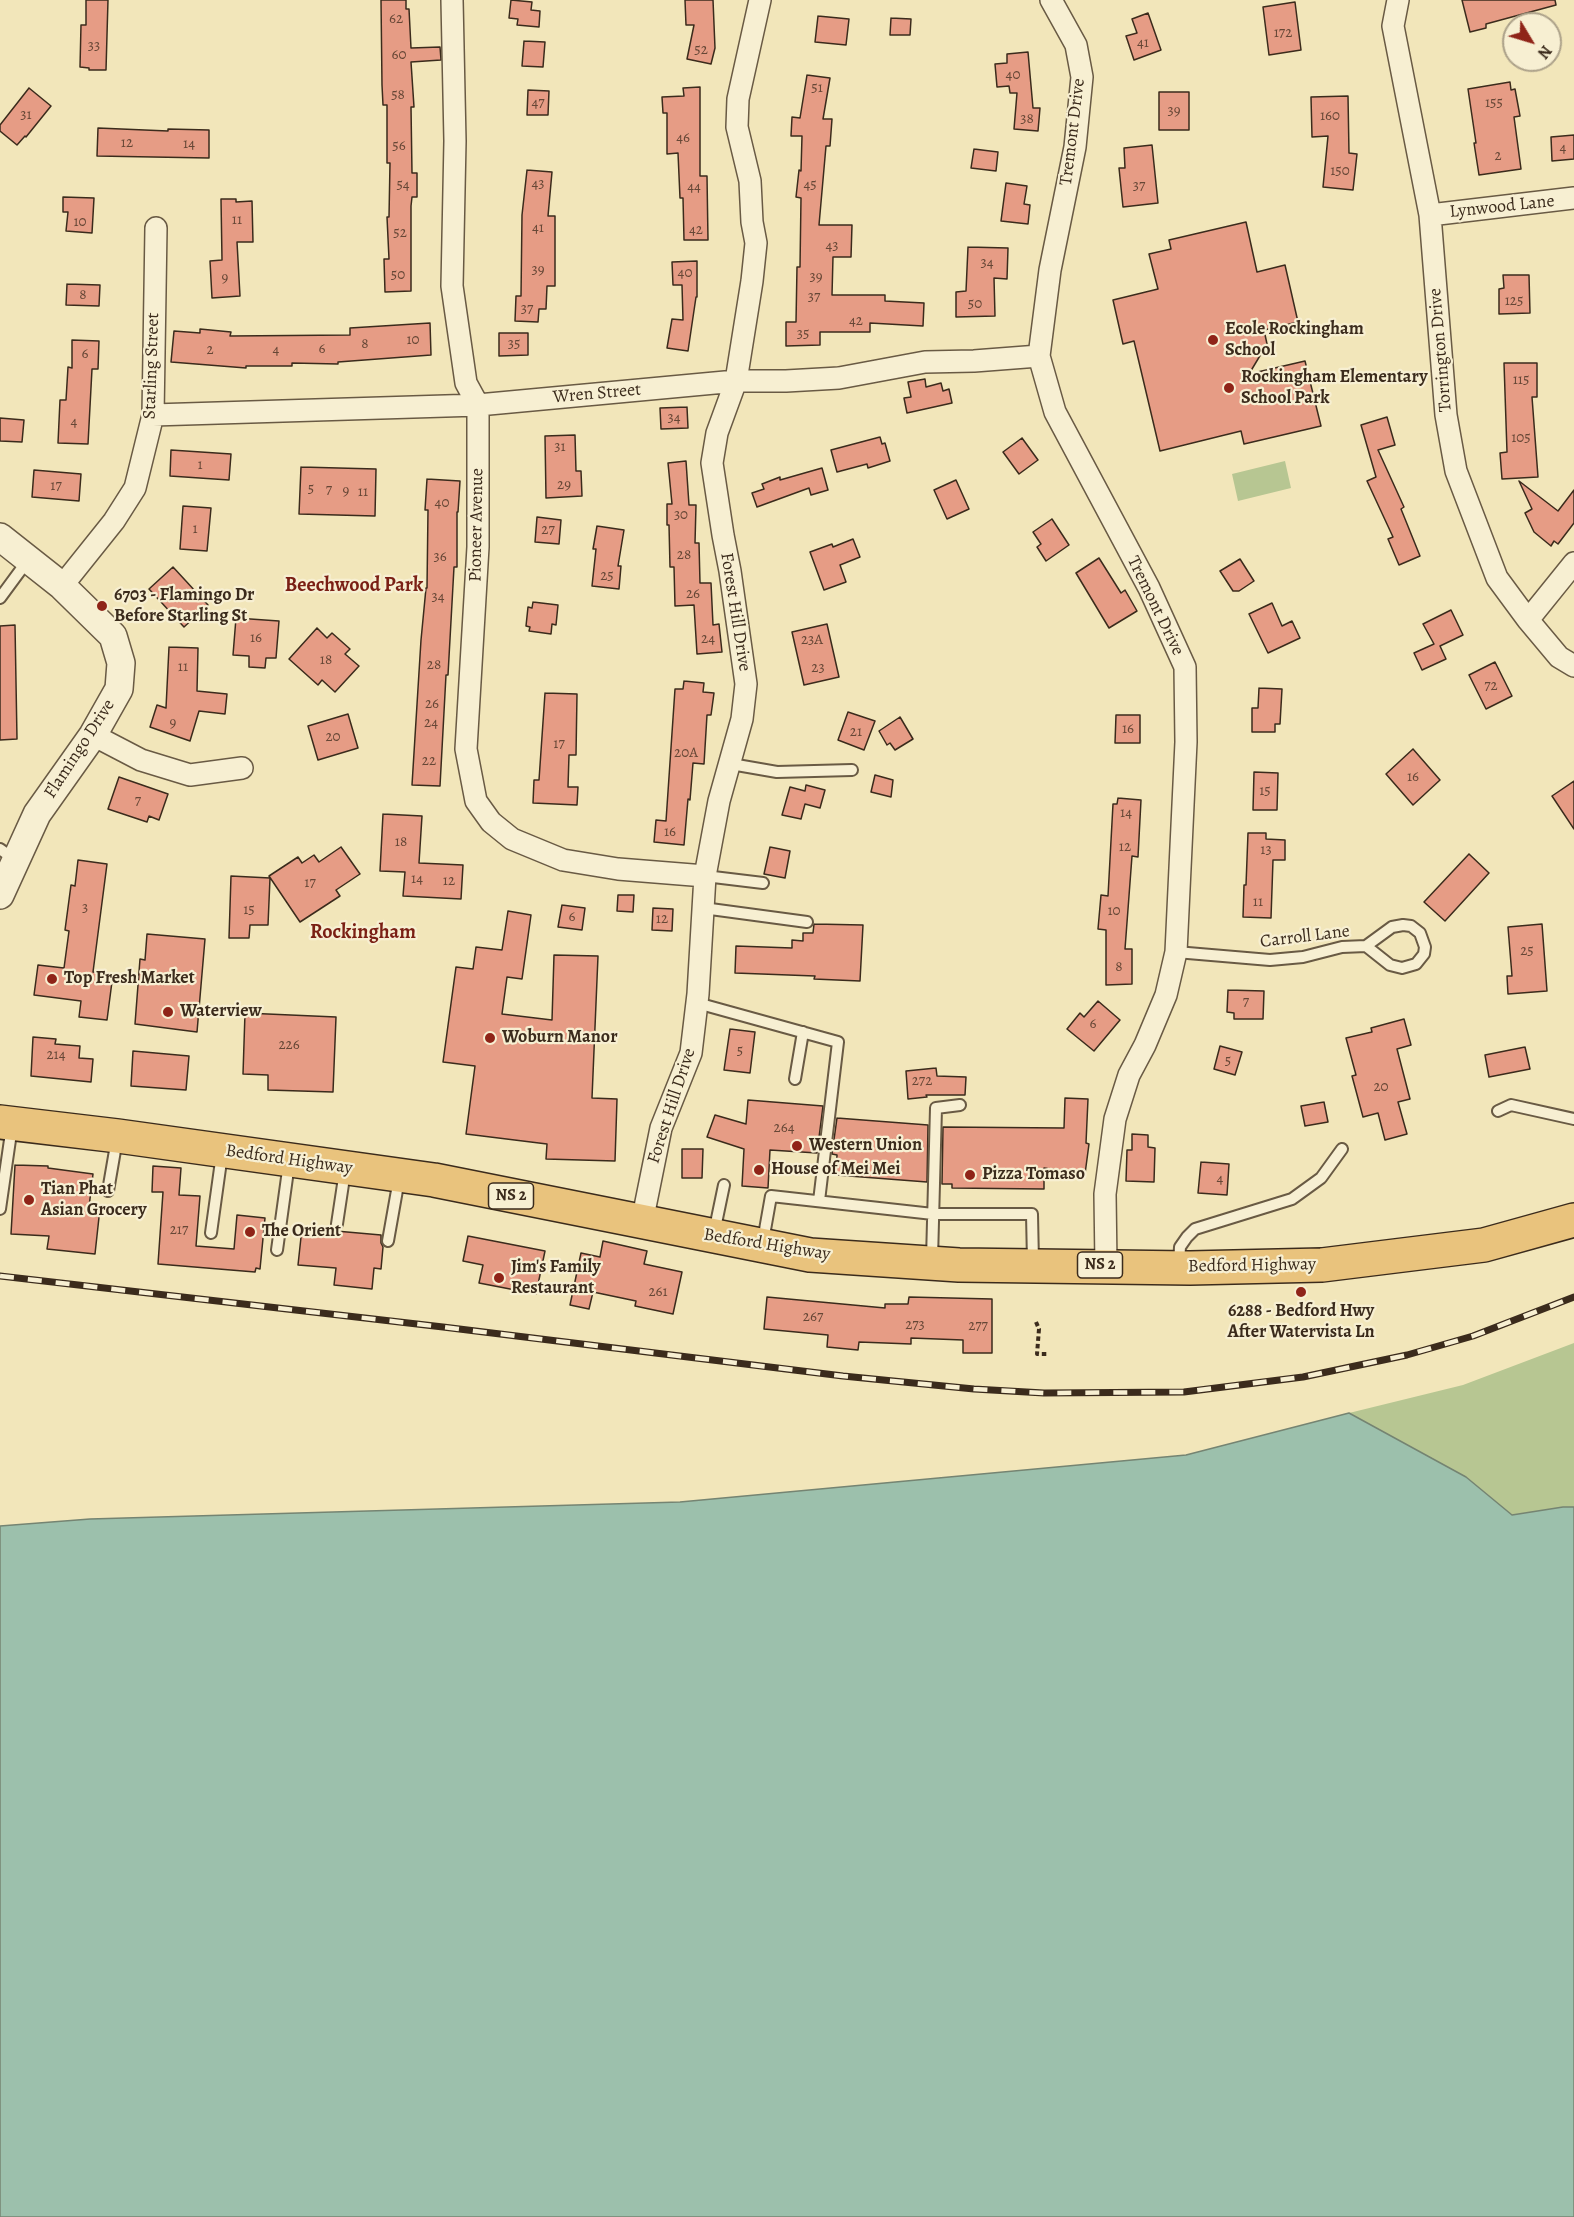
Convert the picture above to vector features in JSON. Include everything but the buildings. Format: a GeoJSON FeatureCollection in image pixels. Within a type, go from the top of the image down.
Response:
{"type":"FeatureCollection","features":[{"type":"Feature","properties":{"kind":"main road","name":"Bedford Highway"},"geometry":{"type":"LineString","coordinates":[[5,1138],[118,1136],[434,1180],[810,1255],[959,1265],[1311,1266],[1484,1245],[1574,1220]]}},
{"type":"Feature","properties":{"kind":"street","name":"Pioneer Avenue"},"geometry":{"type":"LineString","coordinates":[[452,0],[455,141],[452,286],[466,383],[478,405],[478,547],[466,748],[476,801],[491,822],[512,839],[563,860],[618,869],[705,876]]}},
{"type":"Feature","properties":{"kind":"street","name":"Forest Hill Drive"},"geometry":{"type":"LineString","coordinates":[[642,1222],[661,1128],[691,1053],[697,1003],[705,876],[719,801],[742,719],[746,684],[712,463],[717,433],[736,381],[756,243],[750,181],[737,128],[738,99],[760,0]]}},
{"type":"Feature","properties":{"kind":"street","name":"Tremont Drive"},"geometry":{"type":"LineString","coordinates":[[1051,0],[1076,45],[1082,77],[1074,147],[1050,270],[1039,356],[1055,412],[1149,588],[1185,667],[1185,742],[1176,952],[1166,996],[1129,1075],[1115,1119],[1105,1194],[1106,1266]]}},
{"type":"Feature","properties":{"kind":"street","name":"Torrington Drive"},"geometry":{"type":"LineString","coordinates":[[1398,0],[1393,26],[1430,215],[1446,415],[1456,471],[1497,578],[1559,657],[1574,666]]}},
{"type":"Feature","properties":{"kind":"street","name":"Lynwood Lane"},"geometry":{"type":"LineString","coordinates":[[1430,215],[1574,198]]}},
{"type":"Feature","properties":{"kind":"street","name":"Starling Street"},"geometry":{"type":"LineString","coordinates":[[62,586],[114,521],[135,488],[153,415],[156,228]]}},
{"type":"Feature","properties":{"kind":"street","name":"Wren Street"},"geometry":{"type":"LineString","coordinates":[[153,415],[478,405],[736,381],[838,378],[925,362],[1039,356]]}},
{"type":"Feature","properties":{"kind":"street","name":"Flamingo Drive"},"geometry":{"type":"LineString","coordinates":[[0,537],[62,586],[113,636],[121,663],[119,689],[93,735],[8,855],[0,895]]}},
{"type":"Feature","properties":{"kind":"street"},"geometry":{"type":"LineString","coordinates":[[1528,620],[1574,563]]}},
{"type":"Feature","properties":{"kind":"street"},"geometry":{"type":"LineString","coordinates":[[93,735],[141,760],[190,775],[242,768]]}},
{"type":"Feature","properties":{"kind":"lane"},"geometry":{"type":"LineString","coordinates":[[0,598],[28,560]]}},
{"type":"Feature","properties":{"kind":"lane"},"geometry":{"type":"LineString","coordinates":[[731,764],[777,771],[852,770]]}},
{"type":"Feature","properties":{"kind":"lane"},"geometry":{"type":"LineString","coordinates":[[705,876],[763,883]]}},
{"type":"Feature","properties":{"kind":"lane"},"geometry":{"type":"LineString","coordinates":[[703,908],[807,922]]}},
{"type":"Feature","properties":{"kind":"lane","name":"Carroll Lane"},"geometry":{"type":"LineString","coordinates":[[1176,952],[1270,960],[1303,957],[1342,947],[1366,946],[1392,927],[1403,925],[1411,926],[1420,933],[1425,947],[1419,961],[1402,968],[1390,965],[1366,946]]}},
{"type":"Feature","properties":{"kind":"lane"},"geometry":{"type":"LineString","coordinates":[[697,1003],[838,1042],[819,1201]]}},
{"type":"Feature","properties":{"kind":"lane"},"geometry":{"type":"LineString","coordinates":[[795,1079],[803,1032]]}},
{"type":"Feature","properties":{"kind":"lane"},"geometry":{"type":"LineString","coordinates":[[932,1262],[936,1108],[960,1105]]}},
{"type":"Feature","properties":{"kind":"lane"},"geometry":{"type":"LineString","coordinates":[[1498,1111],[1511,1105],[1574,1119]]}},
{"type":"Feature","properties":{"kind":"lane"},"geometry":{"type":"LineString","coordinates":[[108,1191],[118,1136]]}},
{"type":"Feature","properties":{"kind":"lane"},"geometry":{"type":"LineString","coordinates":[[0,1209],[5,1138]]}},
{"type":"Feature","properties":{"kind":"lane"},"geometry":{"type":"LineString","coordinates":[[1179,1267],[1180,1247],[1195,1229],[1292,1199],[1321,1178],[1342,1149]]}},
{"type":"Feature","properties":{"kind":"lane"},"geometry":{"type":"LineString","coordinates":[[211,1233],[222,1150]]}},
{"type":"Feature","properties":{"kind":"lane"},"geometry":{"type":"LineString","coordinates":[[277,1250],[290,1160]]}},
{"type":"Feature","properties":{"kind":"lane"},"geometry":{"type":"LineString","coordinates":[[337,1224],[345,1168]]}},
{"type":"Feature","properties":{"kind":"lane"},"geometry":{"type":"LineString","coordinates":[[388,1241],[399,1176]]}},
{"type":"Feature","properties":{"kind":"lane"},"geometry":{"type":"LineString","coordinates":[[713,1236],[724,1185]]}},
{"type":"Feature","properties":{"kind":"lane"},"geometry":{"type":"LineString","coordinates":[[762,1245],[771,1196],[933,1214],[1032,1214],[1033,1265]]}},
{"type":"Feature","properties":{"kind":"path"},"geometry":{"type":"LineString","coordinates":[[1036,1322],[1039,1329],[1037,1354],[1047,1354]]}},
{"type":"Feature","properties":{"kind":"shaded area"},"geometry":{"type":"Polygon","coordinates":[[[1285,461],[1291,488],[1238,501],[1232,474],[1285,461]]]}},
{"type":"Feature","properties":{"kind":"shaded area"},"geometry":{"type":"Polygon","coordinates":[[[1574,1343],[1574,1507],[1512,1515],[1466,1477],[1349,1413],[1463,1385],[1574,1343]]]}},
{"type":"Feature","properties":{"kind":"shaded area"},"geometry":{"type":"Polygon","coordinates":[[[1349,1413],[1466,1477],[1512,1515],[1574,1507],[1574,2217],[0,2217],[0,1526],[90,1519],[680,1502],[1186,1455],[1349,1413]]]}},
{"type":"Feature","properties":{"kind":"railway"},"geometry":{"type":"LineString","coordinates":[[0,1276],[843,1376],[974,1389],[1044,1393],[1184,1392],[1303,1377],[1407,1355],[1473,1336],[1574,1297]]}},
{"type":"Feature","properties":{"kind":"place","name":"Ecole Rockingham School"},"geometry":{"type":"Point","coordinates":[1213,340]}},
{"type":"Feature","properties":{"kind":"place","name":"Rockingham Elementary School Park"},"geometry":{"type":"Point","coordinates":[1229,388]}},
{"type":"Feature","properties":{"kind":"place","name":"6703 - Flamingo Dr Before Starling St"},"geometry":{"type":"Point","coordinates":[102,606]}},
{"type":"Feature","properties":{"kind":"place","name":"Top Fresh Market"},"geometry":{"type":"Point","coordinates":[52,979]}},
{"type":"Feature","properties":{"kind":"place","name":"Waterview"},"geometry":{"type":"Point","coordinates":[168,1012]}},
{"type":"Feature","properties":{"kind":"place","name":"Woburn Manor"},"geometry":{"type":"Point","coordinates":[490,1038]}},
{"type":"Feature","properties":{"kind":"place","name":"Western Union"},"geometry":{"type":"Point","coordinates":[797,1146]}},
{"type":"Feature","properties":{"kind":"place","name":"House of Mei Mei"},"geometry":{"type":"Point","coordinates":[759,1170]}},
{"type":"Feature","properties":{"kind":"place","name":"Pizza Tomaso"},"geometry":{"type":"Point","coordinates":[970,1175]}},
{"type":"Feature","properties":{"kind":"place","name":"Tian Phat Asian Grocery"},"geometry":{"type":"Point","coordinates":[29,1200]}},
{"type":"Feature","properties":{"kind":"place","name":"The Orient"},"geometry":{"type":"Point","coordinates":[250,1232]}},
{"type":"Feature","properties":{"kind":"place","name":"Jim's Family Restaurant"},"geometry":{"type":"Point","coordinates":[499,1278]}},
{"type":"Feature","properties":{"kind":"place","name":"6288 - Bedford Hwy After Watervista Ln"},"geometry":{"type":"Point","coordinates":[1301,1292]}},
{"type":"Feature","properties":{"kind":"district","name":"Beechwood Park"},"geometry":{"type":"Point","coordinates":[354,586]}},
{"type":"Feature","properties":{"kind":"district","name":"Rockingham"},"geometry":{"type":"Point","coordinates":[363,933]}}]}
